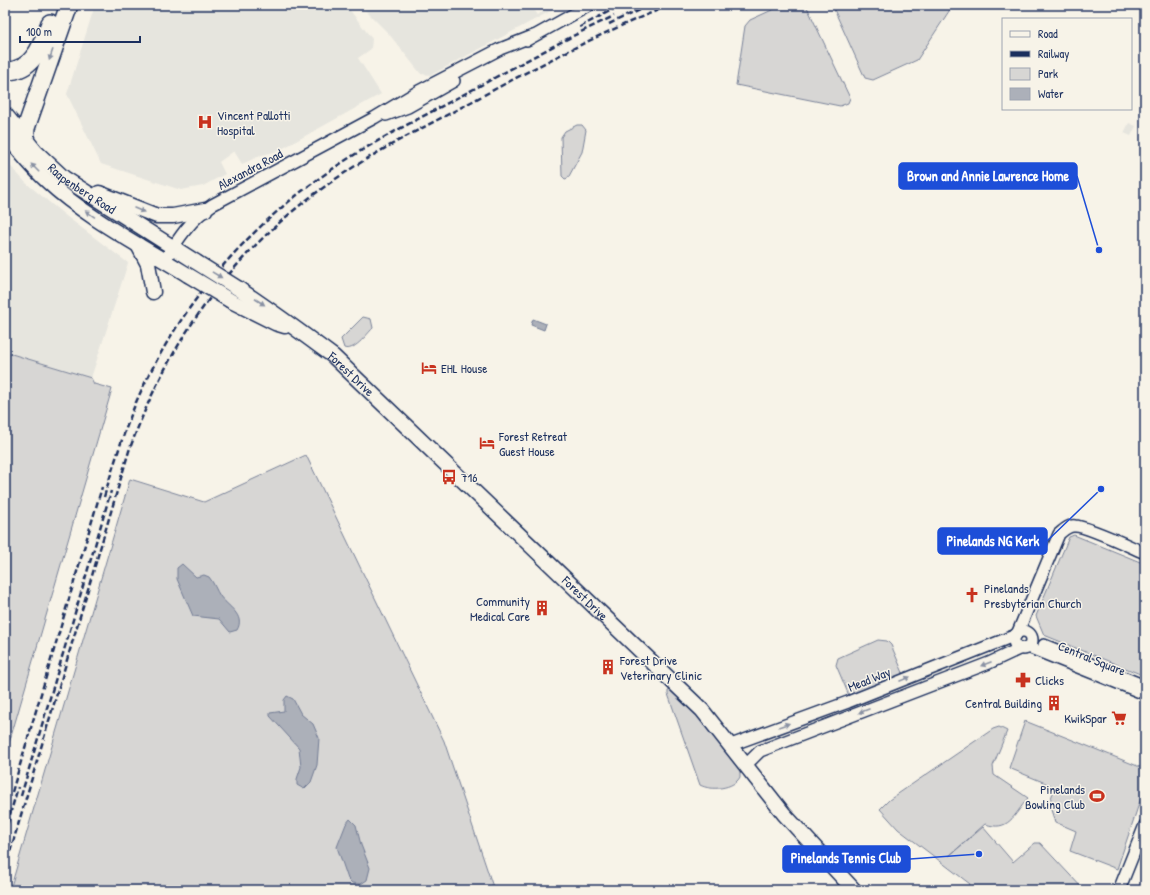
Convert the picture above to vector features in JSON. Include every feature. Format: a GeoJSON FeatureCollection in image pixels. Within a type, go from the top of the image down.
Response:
{"type":"FeatureCollection","features":[{"type":"Feature","properties":{"kind":"highway"},"geometry":{"type":"LineString","coordinates":[[5,71],[20,69],[36,56],[43,43],[56,5]]}},
{"type":"Feature","properties":{"kind":"highway"},"geometry":{"type":"LineString","coordinates":[[25,140],[26,128],[69,5]]}},
{"type":"Feature","properties":{"kind":"main road","name":"Raapenberg Road"},"geometry":{"type":"LineString","coordinates":[[5,114],[25,140],[64,178],[173,248]]}},
{"type":"Feature","properties":{"kind":"main road","name":"Raapenberg Road"},"geometry":{"type":"LineString","coordinates":[[5,133],[47,182],[85,210],[166,260]]}},
{"type":"Feature","properties":{"kind":"main road"},"geometry":{"type":"LineString","coordinates":[[64,178],[157,216],[173,216],[205,210]]}},
{"type":"Feature","properties":{"kind":"main road"},"geometry":{"type":"LineString","coordinates":[[135,242],[147,260],[153,292]]}},
{"type":"Feature","properties":{"kind":"main road","name":"Forest Drive"},"geometry":{"type":"LineString","coordinates":[[173,248],[281,316],[295,329],[343,366],[693,701],[731,745],[784,814],[854,890]]}},
{"type":"Feature","properties":{"kind":"main road","name":"Forest Drive"},"geometry":{"type":"LineString","coordinates":[[166,260],[231,301],[275,323],[295,329]]}},
{"type":"Feature","properties":{"kind":"street","name":"Alexandra Road"},"geometry":{"type":"LineString","coordinates":[[166,260],[183,232],[205,210],[374,118],[408,107],[590,5]]}},
{"type":"Feature","properties":{"kind":"street"},"geometry":{"type":"LineString","coordinates":[[746,765],[760,751],[982,665],[1024,639],[1027,612],[1059,534],[1069,526],[1081,527],[1145,553]]}},
{"type":"Feature","properties":{"kind":"street","name":"Mead Way"},"geometry":{"type":"LineString","coordinates":[[731,745],[1024,639]]}},
{"type":"Feature","properties":{"kind":"street","name":"Central Square"},"geometry":{"type":"LineString","coordinates":[[1024,639],[1145,686]]}},
{"type":"Feature","properties":{"kind":"street","name":"Central Square"},"geometry":{"type":"LineString","coordinates":[[1024,639],[1145,694]]}},
{"type":"Feature","properties":{"kind":"street"},"geometry":{"type":"LineString","coordinates":[[1119,890],[1145,825]]}},
{"type":"Feature","properties":{"kind":"shaded area","name":"Vincent Pallotti Hospital"},"geometry":{"type":"Polygon","coordinates":[[[95,5],[346,5],[372,39],[371,49],[358,58],[381,94],[278,151],[262,155],[242,164],[234,151],[219,162],[225,174],[203,186],[181,190],[101,164],[67,94],[95,5]]]}},
{"type":"Feature","properties":{"kind":"shaded area"},"geometry":{"type":"Polygon","coordinates":[[[360,5],[530,5],[537,15],[556,5],[562,5],[431,75],[421,74],[389,34],[360,5]]]}},
{"type":"Feature","properties":{"kind":"shaded area"},"geometry":{"type":"Polygon","coordinates":[[[1129,123],[1136,126],[1131,136],[1124,133],[1129,123]]]}},
{"type":"Feature","properties":{"kind":"shaded area"},"geometry":{"type":"Polygon","coordinates":[[[5,160],[26,183],[66,216],[128,263],[91,378],[5,352],[5,160]]]}},
{"type":"Feature","properties":{"kind":"green space"},"geometry":{"type":"Polygon","coordinates":[[[783,5],[804,5],[807,7],[850,98],[848,103],[840,106],[736,85],[745,26],[750,20],[783,5]]]}},
{"type":"Feature","properties":{"kind":"green space"},"geometry":{"type":"Polygon","coordinates":[[[832,5],[953,5],[917,60],[873,80],[865,78],[832,5]]]}},
{"type":"Feature","properties":{"kind":"green space"},"geometry":{"type":"Polygon","coordinates":[[[577,125],[582,125],[586,130],[582,152],[568,178],[565,179],[562,176],[561,137],[565,131],[577,125]]]}},
{"type":"Feature","properties":{"kind":"green space"},"geometry":{"type":"Polygon","coordinates":[[[363,317],[371,319],[373,328],[352,348],[344,348],[341,339],[363,317]]]}},
{"type":"Feature","properties":{"kind":"green space"},"geometry":{"type":"Polygon","coordinates":[[[5,352],[91,378],[94,384],[112,389],[5,757],[5,352]]]}},
{"type":"Feature","properties":{"kind":"green space"},"geometry":{"type":"Polygon","coordinates":[[[306,455],[444,741],[494,890],[10,890],[130,479],[204,502],[306,455]]]}},
{"type":"Feature","properties":{"kind":"green space"},"geometry":{"type":"Polygon","coordinates":[[[1074,535],[1145,564],[1145,676],[1044,635],[1036,616],[1069,537],[1074,535]]]}},
{"type":"Feature","properties":{"kind":"green space"},"geometry":{"type":"Polygon","coordinates":[[[878,640],[887,641],[891,645],[904,675],[850,698],[836,665],[838,658],[878,640]]]}},
{"type":"Feature","properties":{"kind":"green space"},"geometry":{"type":"Polygon","coordinates":[[[670,690],[702,720],[740,769],[740,777],[733,784],[722,788],[710,788],[700,785],[668,694],[668,691],[670,690]]]}},
{"type":"Feature","properties":{"kind":"green space","name":"Pinelands Bowling Club"},"geometry":{"type":"Polygon","coordinates":[[[1025,721],[1145,769],[1145,786],[1117,869],[1070,851],[1076,831],[1055,822],[1049,804],[1055,787],[1009,768],[1025,721]]]}},
{"type":"Feature","properties":{"kind":"green space"},"geometry":{"type":"Polygon","coordinates":[[[999,727],[1007,731],[993,766],[994,775],[1028,798],[1010,821],[1000,826],[985,824],[949,856],[983,827],[1013,862],[1035,843],[1040,843],[1084,890],[967,890],[970,884],[898,829],[880,809],[889,800],[993,729],[999,727]]]}},
{"type":"Feature","properties":{"kind":"water"},"geometry":{"type":"Polygon","coordinates":[[[533,319],[546,324],[544,330],[531,325],[533,319]]]}},
{"type":"Feature","properties":{"kind":"water"},"geometry":{"type":"Polygon","coordinates":[[[182,564],[196,577],[204,575],[209,577],[220,596],[237,615],[239,625],[237,630],[230,632],[219,619],[193,616],[177,579],[177,568],[182,564]]]}},
{"type":"Feature","properties":{"kind":"water"},"geometry":{"type":"Polygon","coordinates":[[[287,696],[293,699],[301,714],[313,724],[319,738],[317,765],[311,782],[304,789],[297,785],[297,779],[301,767],[299,748],[270,716],[270,713],[284,711],[284,700],[287,696]]]}},
{"type":"Feature","properties":{"kind":"water"},"geometry":{"type":"Polygon","coordinates":[[[350,819],[356,825],[361,845],[370,868],[367,880],[361,884],[352,883],[348,879],[337,847],[346,824],[350,819]]]}},
{"type":"Feature","properties":{"kind":"railway"},"geometry":{"type":"LineString","coordinates":[[580,27],[621,5]]}},
{"type":"Feature","properties":{"kind":"railway"},"geometry":{"type":"LineString","coordinates":[[609,24],[650,5]]}},
{"type":"Feature","properties":{"kind":"railway"},"geometry":{"type":"LineString","coordinates":[[5,869],[129,451],[146,409],[165,369],[187,331],[212,296],[239,263],[270,231],[303,203],[340,176],[404,138],[544,63],[594,38],[671,5]]}},
{"type":"Feature","properties":{"kind":"railway"},"geometry":{"type":"LineString","coordinates":[[104,497],[123,436],[137,400],[154,366],[194,301],[243,243],[300,193],[346,160],[408,124],[554,46],[614,16]]}},
{"type":"Feature","properties":{"kind":"railway"},"geometry":{"type":"LineString","coordinates":[[12,792],[102,487]]}},
{"type":"Feature","properties":{"kind":"railway"},"geometry":{"type":"LineString","coordinates":[[21,796],[111,491]]}},
{"type":"Feature","properties":{"kind":"railway"},"geometry":{"type":"LineString","coordinates":[[5,832],[18,787]]}},
{"type":"Feature","properties":{"kind":"place","name":"Vincent Pallotti Hospital"},"geometry":{"type":"Point","coordinates":[205,122]}},
{"type":"Feature","properties":{"kind":"place","name":"Brown and Annie Lawrence Home"},"geometry":{"type":"Point","coordinates":[1099,250]}},
{"type":"Feature","properties":{"kind":"place","name":"EHL House"},"geometry":{"type":"Point","coordinates":[429,368]}},
{"type":"Feature","properties":{"kind":"place","name":"Forest Retreat Guest House"},"geometry":{"type":"Point","coordinates":[487,443]}},
{"type":"Feature","properties":{"kind":"place","name":"716"},"geometry":{"type":"Point","coordinates":[449,477]}},
{"type":"Feature","properties":{"kind":"place","name":"Pinelands NG Kerk"},"geometry":{"type":"Point","coordinates":[1101,489]}},
{"type":"Feature","properties":{"kind":"place","name":"Pinelands Presbyterian Church"},"geometry":{"type":"Point","coordinates":[972,595]}},
{"type":"Feature","properties":{"kind":"place","name":"Community Medical Care"},"geometry":{"type":"Point","coordinates":[542,608]}},
{"type":"Feature","properties":{"kind":"place","name":"Forest Drive Veterinary Clinic"},"geometry":{"type":"Point","coordinates":[608,667]}},
{"type":"Feature","properties":{"kind":"place","name":"Clicks"},"geometry":{"type":"Point","coordinates":[1023,680]}},
{"type":"Feature","properties":{"kind":"place","name":"Central Building"},"geometry":{"type":"Point","coordinates":[1054,703]}},
{"type":"Feature","properties":{"kind":"place","name":"KwikSpar"},"geometry":{"type":"Point","coordinates":[1119,718]}},
{"type":"Feature","properties":{"kind":"place","name":"Pinelands Bowling Club"},"geometry":{"type":"Point","coordinates":[1097,796]}},
{"type":"Feature","properties":{"kind":"place","name":"Pinelands Tennis Club"},"geometry":{"type":"Point","coordinates":[979,854]}}]}
